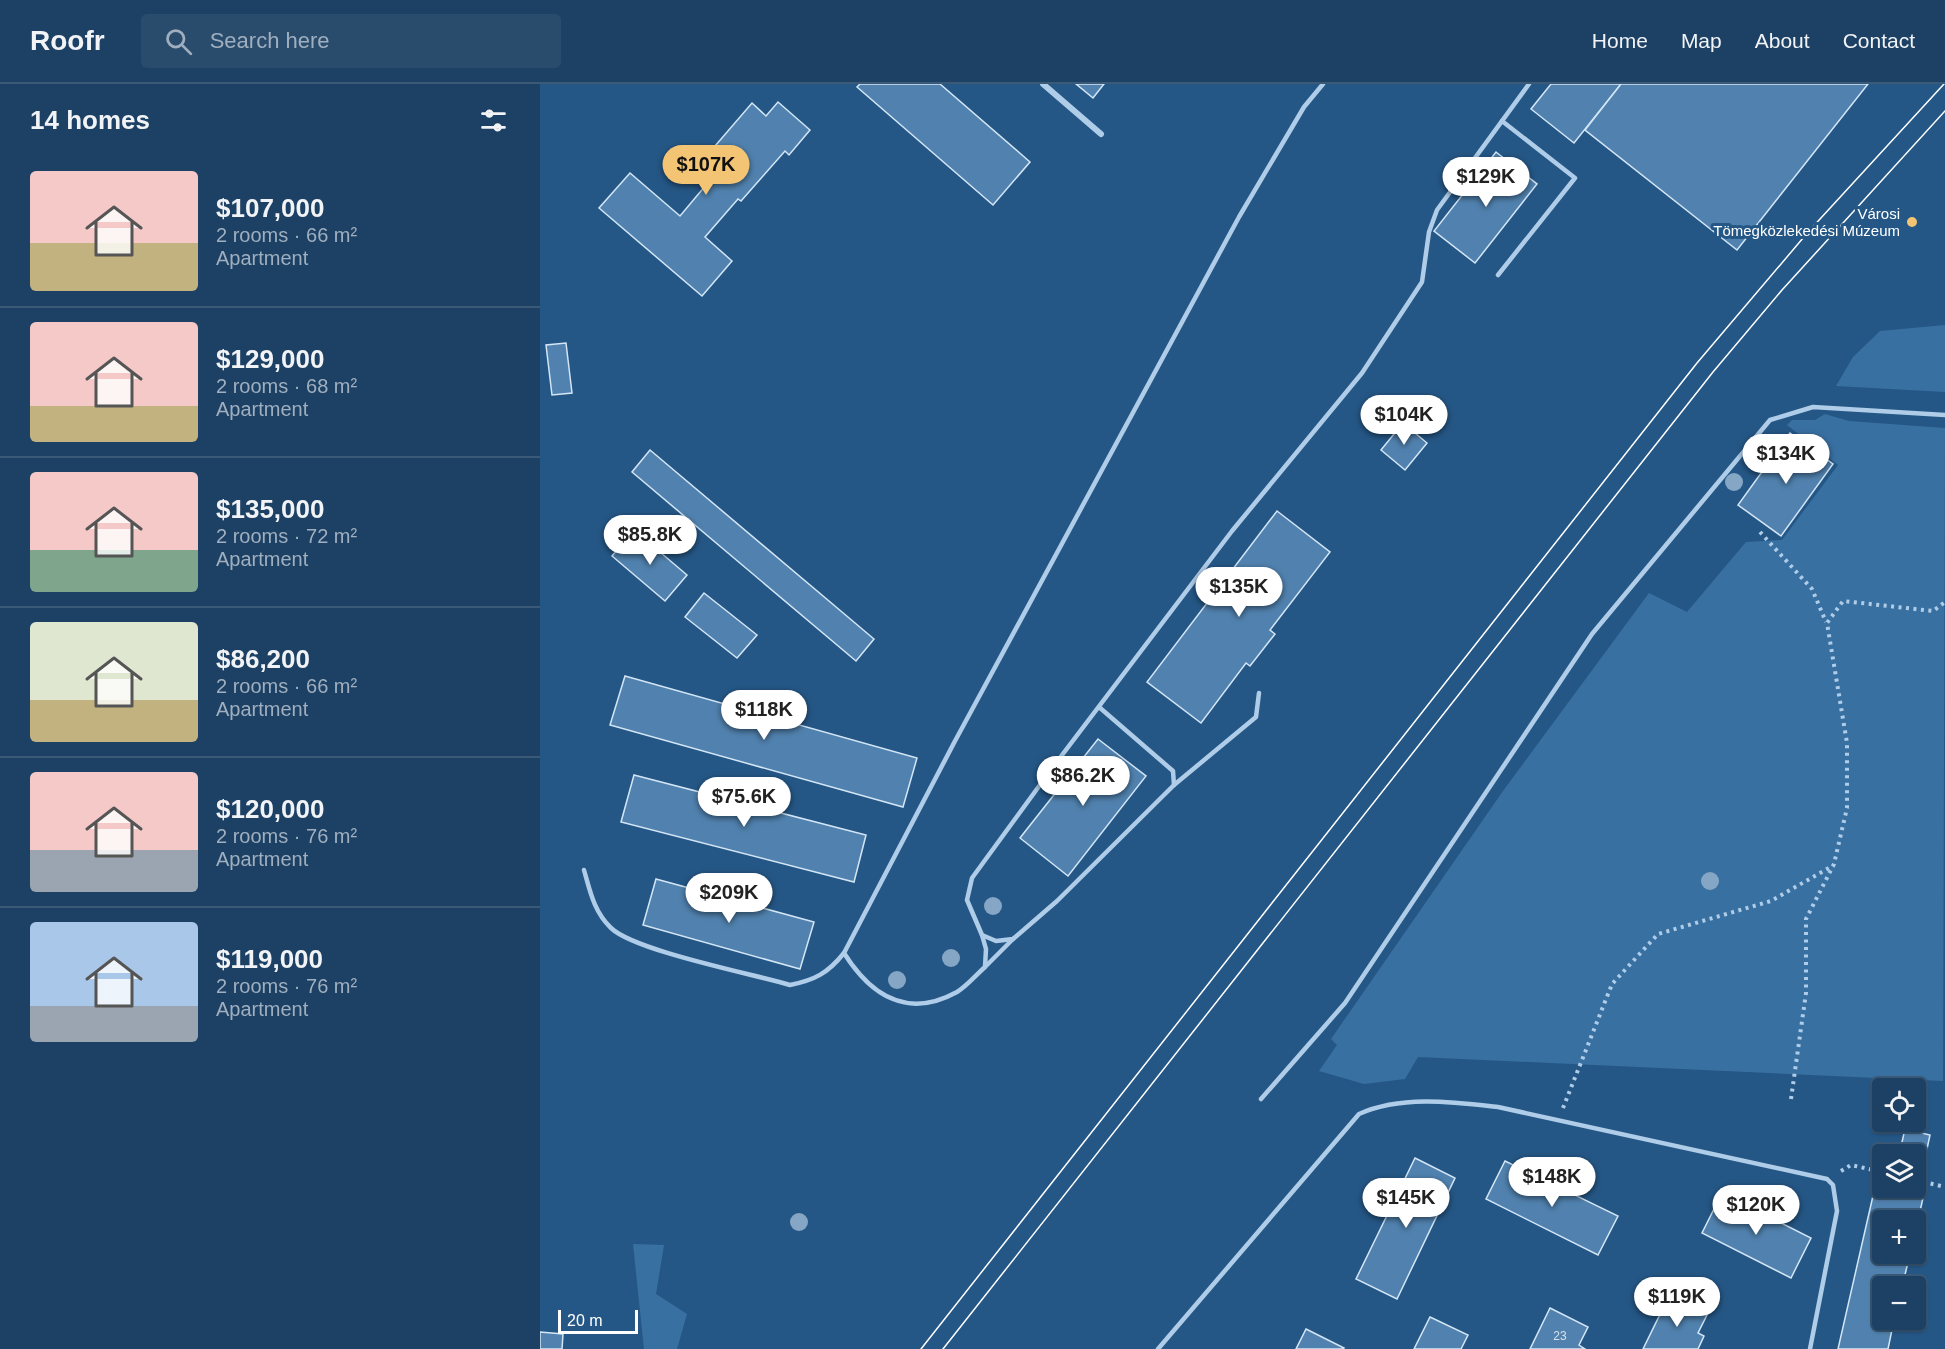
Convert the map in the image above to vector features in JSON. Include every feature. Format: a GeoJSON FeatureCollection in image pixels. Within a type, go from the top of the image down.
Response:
{"type":"FeatureCollection","features":[{"type":"Feature","properties":{"kind":"street"},"geometry":{"type":"LineString","coordinates":[[1044,84],[1101,134]]}},
{"type":"Feature","properties":{"kind":"lane"},"geometry":{"type":"LineString","coordinates":[[584,870],[595,907],[612,929],[639,944],[790,985],[812,981],[830,971],[844,953],[955,741],[1239,217],[1304,107],[1323,84]]}},
{"type":"Feature","properties":{"kind":"lane"},"geometry":{"type":"LineString","coordinates":[[985,967],[986,950],[982,935],[967,900],[972,878],[1232,531],[1362,373],[1422,282],[1429,232],[1437,210],[1530,84]]}},
{"type":"Feature","properties":{"kind":"lane"},"geometry":{"type":"LineString","coordinates":[[1498,275],[1575,177],[1502,121]]}},
{"type":"Feature","properties":{"kind":"lane"},"geometry":{"type":"LineString","coordinates":[[1261,1099],[1346,1003],[1592,634],[1770,420],[1813,407],[1945,415]]}},
{"type":"Feature","properties":{"kind":"lane"},"geometry":{"type":"LineString","coordinates":[[844,953],[864,982],[889,999],[907,1003],[928,1002],[958,991],[1057,901],[1174,785],[1256,717],[1259,693]]}},
{"type":"Feature","properties":{"kind":"lane"},"geometry":{"type":"LineString","coordinates":[[1099,707],[1173,771],[1174,785]]}},
{"type":"Feature","properties":{"kind":"lane"},"geometry":{"type":"LineString","coordinates":[[982,935],[996,941],[1013,939]]}},
{"type":"Feature","properties":{"kind":"lane"},"geometry":{"type":"LineString","coordinates":[[1158,1349],[1359,1114],[1378,1106],[1461,1103],[1498,1107],[1827,1179],[1833,1185],[1837,1211],[1810,1349]]}},
{"type":"Feature","properties":{"kind":"path"},"geometry":{"type":"LineString","coordinates":[[1760,532],[1812,589],[1827,623],[1846,743],[1847,808],[1834,864],[1806,919],[1806,993],[1791,1099]]}},
{"type":"Feature","properties":{"kind":"path"},"geometry":{"type":"LineString","coordinates":[[1827,623],[1843,601],[1933,611],[1945,602]]}},
{"type":"Feature","properties":{"kind":"path"},"geometry":{"type":"LineString","coordinates":[[1558,1120],[1612,984],[1658,934],[1771,901],[1834,864]]}},
{"type":"Feature","properties":{"kind":"path"},"geometry":{"type":"LineString","coordinates":[[1827,1179],[1851,1165],[1872,1170]]}},
{"type":"Feature","properties":{"kind":"path"},"geometry":{"type":"LineString","coordinates":[[1926,1182],[1945,1186]]}},
{"type":"Feature","properties":{"kind":"shaded area"},"geometry":{"type":"Polygon","coordinates":[[[1945,325],[1945,392],[1836,386],[1853,357],[1880,331],[1945,325]]]}},
{"type":"Feature","properties":{"kind":"shaded area"},"geometry":{"type":"Polygon","coordinates":[[[1825,414],[1849,421],[1945,428],[1943,1081],[1926,1080],[1926,1078],[1877,1078],[1418,1057],[1405,1079],[1364,1084],[1319,1071],[1337,1045],[1331,1039],[1503,791],[1649,593],[1687,612],[1746,542],[1782,540],[1838,465],[1787,425],[1792,420],[1815,420],[1825,414]]]}},
{"type":"Feature","properties":{"kind":"shaded area"},"geometry":{"type":"Polygon","coordinates":[[[633,1244],[664,1245],[656,1294],[687,1314],[677,1349],[644,1349],[633,1244]]]}},
{"type":"Feature","properties":{"kind":"building"},"geometry":{"type":"Polygon","coordinates":[[[860,84],[940,84],[1030,162],[993,205],[857,87],[860,84]]]}},
{"type":"Feature","properties":{"kind":"building"},"geometry":{"type":"Polygon","coordinates":[[[1076,84],[1104,84],[1093,98],[1076,84]]]}},
{"type":"Feature","properties":{"kind":"building"},"geometry":{"type":"Polygon","coordinates":[[[1551,84],[1621,84],[1574,143],[1531,109],[1551,84]]]}},
{"type":"Feature","properties":{"kind":"building"},"geometry":{"type":"Polygon","coordinates":[[[1621,84],[1868,84],[1737,250],[1585,130],[1621,84]]]}},
{"type":"Feature","properties":{"kind":"building"},"geometry":{"type":"Polygon","coordinates":[[[778,102],[810,130],[789,155],[785,151],[741,201],[738,199],[705,237],[732,261],[702,296],[599,208],[630,173],[680,216],[711,179],[697,167],[752,103],[766,116],[778,102]]]}},
{"type":"Feature","properties":{"kind":"building"},"geometry":{"type":"Polygon","coordinates":[[[1496,152],[1537,184],[1475,263],[1434,231],[1496,152]]]}},
{"type":"Feature","properties":{"kind":"building"},"geometry":{"type":"Polygon","coordinates":[[[566,343],[572,393],[552,395],[546,345],[566,343]]]}},
{"type":"Feature","properties":{"kind":"building"},"geometry":{"type":"Polygon","coordinates":[[[1403,423],[1427,443],[1405,470],[1381,450],[1403,423]]]}},
{"type":"Feature","properties":{"kind":"building"},"geometry":{"type":"Polygon","coordinates":[[[1790,433],[1833,464],[1781,536],[1738,505],[1790,433]]]}},
{"type":"Feature","properties":{"kind":"building"},"geometry":{"type":"Polygon","coordinates":[[[650,450],[874,639],[856,661],[632,472],[650,450]]]}},
{"type":"Feature","properties":{"kind":"building"},"geometry":{"type":"Polygon","coordinates":[[[1277,511],[1330,552],[1270,630],[1275,634],[1250,666],[1246,663],[1201,723],[1147,682],[1277,511]]]}},
{"type":"Feature","properties":{"kind":"building"},"geometry":{"type":"Polygon","coordinates":[[[634,530],[687,575],[665,601],[612,556],[634,530]]]}},
{"type":"Feature","properties":{"kind":"building"},"geometry":{"type":"Polygon","coordinates":[[[704,593],[757,635],[737,658],[685,617],[704,593]]]}},
{"type":"Feature","properties":{"kind":"building"},"geometry":{"type":"Polygon","coordinates":[[[625,676],[917,758],[903,807],[610,725],[625,676]]]}},
{"type":"Feature","properties":{"kind":"building"},"geometry":{"type":"Polygon","coordinates":[[[1098,739],[1146,776],[1068,876],[1020,838],[1098,739]]]}},
{"type":"Feature","properties":{"kind":"building"},"geometry":{"type":"Polygon","coordinates":[[[634,775],[866,835],[854,882],[621,822],[634,775]]]}},
{"type":"Feature","properties":{"kind":"building"},"geometry":{"type":"Polygon","coordinates":[[[656,879],[814,922],[800,969],[643,925],[656,879]]]}},
{"type":"Feature","properties":{"kind":"building"},"geometry":{"type":"Polygon","coordinates":[[[1904,1132],[1930,1135],[1926,1154],[1926,1144],[1902,1144],[1904,1132]]]}},
{"type":"Feature","properties":{"kind":"building"},"geometry":{"type":"Polygon","coordinates":[[[1415,1158],[1455,1178],[1397,1299],[1356,1279],[1415,1158]]]}},
{"type":"Feature","properties":{"kind":"building"},"geometry":{"type":"Polygon","coordinates":[[[1505,1161],[1618,1216],[1598,1255],[1486,1199],[1505,1161]]]}},
{"type":"Feature","properties":{"kind":"building"},"geometry":{"type":"Polygon","coordinates":[[[1722,1193],[1811,1238],[1791,1278],[1702,1233],[1722,1193]]]}},
{"type":"Feature","properties":{"kind":"building"},"geometry":{"type":"Polygon","coordinates":[[[1872,1198],[1923,1198],[1920,1210],[1872,1210],[1872,1264],[1908,1264],[1905,1276],[1872,1276],[1872,1330],[1892,1330],[1888,1349],[1838,1349],[1872,1198]]]}},
{"type":"Feature","properties":{"kind":"building"},"geometry":{"type":"Polygon","coordinates":[[[1669,1296],[1707,1315],[1698,1333],[1704,1336],[1698,1349],[1643,1349],[1669,1296]]]}},
{"type":"Feature","properties":{"kind":"building"},"geometry":{"type":"Polygon","coordinates":[[[1550,1308],[1588,1327],[1579,1345],[1585,1349],[1530,1349],[1550,1308]]]}},
{"type":"Feature","properties":{"kind":"building"},"geometry":{"type":"Polygon","coordinates":[[[1430,1317],[1468,1335],[1461,1349],[1414,1349],[1430,1317]]]}},
{"type":"Feature","properties":{"kind":"building"},"geometry":{"type":"Polygon","coordinates":[[[1306,1329],[1344,1348],[1296,1349],[1306,1329]]]}},
{"type":"Feature","properties":{"kind":"building"},"geometry":{"type":"Polygon","coordinates":[[[540,1332],[563,1334],[562,1349],[540,1349],[540,1332]]]}},
{"type":"Feature","properties":{"kind":"tram line"},"geometry":{"type":"LineString","coordinates":[[921,1349],[1697,363],[1809,231],[1944,84]]}},
{"type":"Feature","properties":{"kind":"tram line"},"geometry":{"type":"LineString","coordinates":[[943,1349],[1713,372],[1782,290],[1945,111]]}},
{"type":"Feature","properties":{"kind":"place","name":"Városi Tömegközlekedési Múzeum"},"geometry":{"type":"Point","coordinates":[1912,222]}}]}
